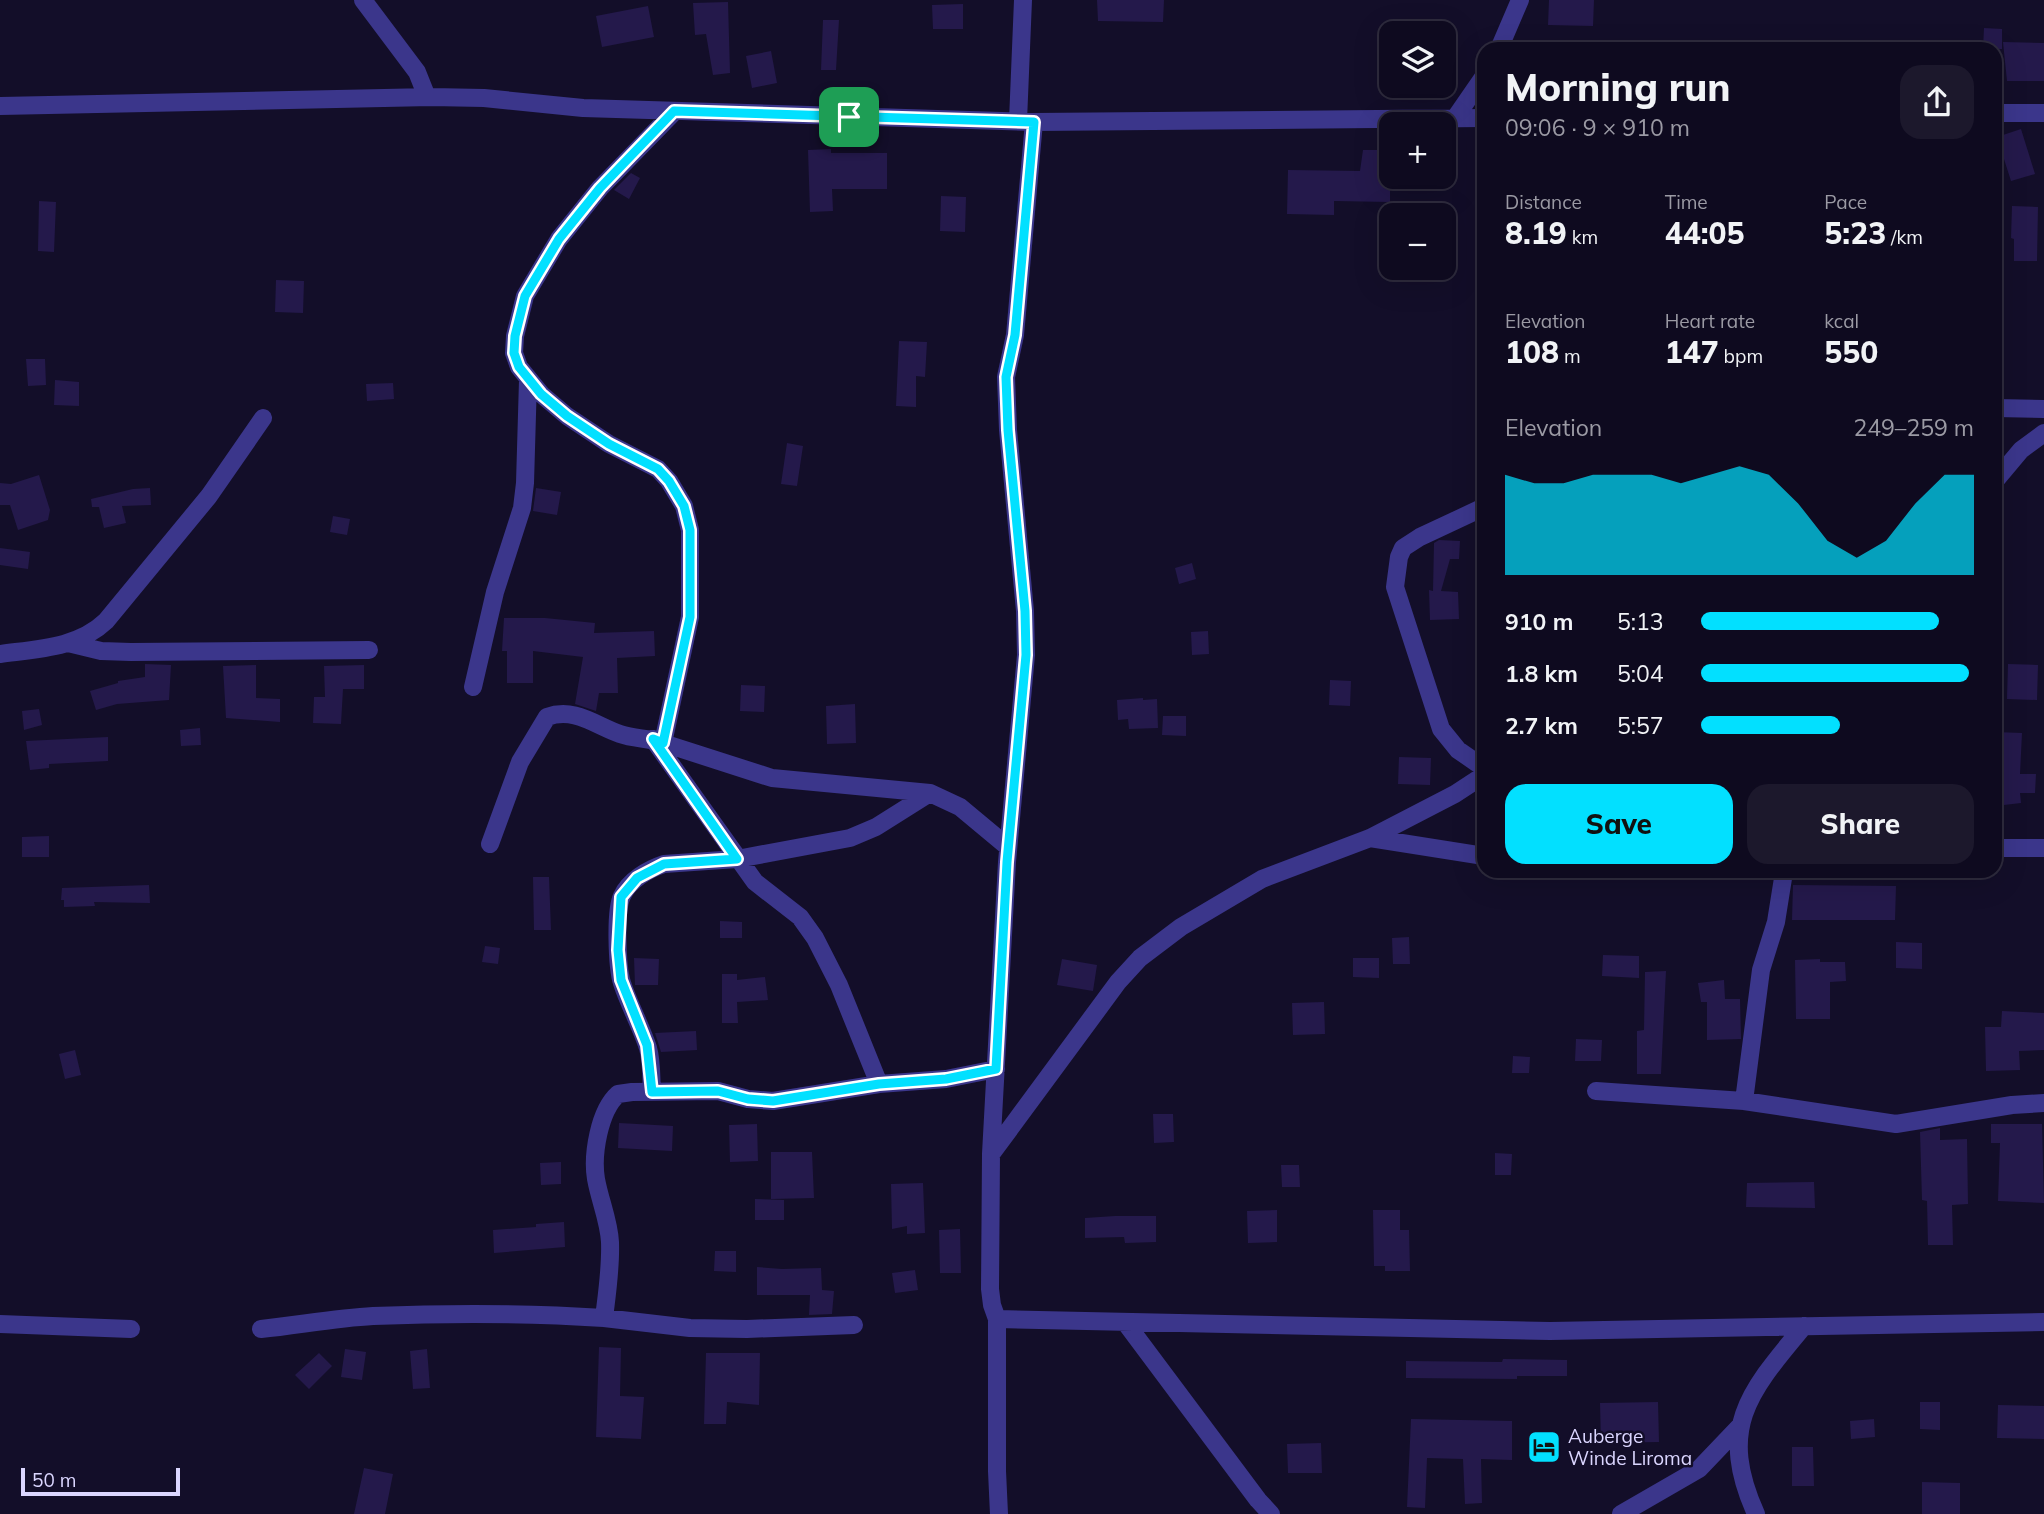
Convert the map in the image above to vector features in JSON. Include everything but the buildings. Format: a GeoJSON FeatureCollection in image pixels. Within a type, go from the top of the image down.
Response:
{"type":"FeatureCollection","features":[{"type":"Feature","properties":{"kind":"street"},"geometry":{"type":"LineString","coordinates":[[363,0],[417,72],[429,97]]}},
{"type":"Feature","properties":{"kind":"street"},"geometry":{"type":"LineString","coordinates":[[999,1514],[998,1319],[992,1305],[990,1289],[992,1154],[1008,847],[1026,655],[1025,611],[1008,430],[1006,377],[1015,335],[1026,121],[1023,0]]}},
{"type":"Feature","properties":{"kind":"street"},"geometry":{"type":"LineString","coordinates":[[1502,42],[1520,0]]}},
{"type":"Feature","properties":{"kind":"street"},"geometry":{"type":"LineString","coordinates":[[1456,117],[1477,86]]}},
{"type":"Feature","properties":{"kind":"street"},"geometry":{"type":"LineString","coordinates":[[0,106],[429,97],[484,98],[583,108],[1026,121],[1379,119]]}},
{"type":"Feature","properties":{"kind":"street"},"geometry":{"type":"LineString","coordinates":[[674,111],[600,188],[559,239],[525,296],[515,336],[514,353],[528,380],[567,416],[609,444],[658,469],[669,481],[689,520],[690,617],[658,741],[755,882],[800,917],[815,938],[839,985],[879,1084]]}},
{"type":"Feature","properties":{"kind":"street"},"geometry":{"type":"LineString","coordinates":[[2002,113],[2044,113]]}},
{"type":"Feature","properties":{"kind":"street"},"geometry":{"type":"LineString","coordinates":[[1456,118],[1477,118]]}},
{"type":"Feature","properties":{"kind":"street"},"geometry":{"type":"LineString","coordinates":[[473,687],[495,592],[522,508],[528,380]]}},
{"type":"Feature","properties":{"kind":"street"},"geometry":{"type":"LineString","coordinates":[[2002,408],[2044,409]]}},
{"type":"Feature","properties":{"kind":"street"},"geometry":{"type":"LineString","coordinates":[[0,654],[68,643],[92,634],[106,621],[209,496],[263,418]]}},
{"type":"Feature","properties":{"kind":"street"},"geometry":{"type":"LineString","coordinates":[[2002,473],[2021,450],[2044,433]]}},
{"type":"Feature","properties":{"kind":"street"},"geometry":{"type":"LineString","coordinates":[[1477,509],[1403,548],[1399,557],[1395,587],[1441,729],[1477,768]]}},
{"type":"Feature","properties":{"kind":"street"},"geometry":{"type":"LineString","coordinates":[[68,643],[101,650],[131,652],[369,650]]}},
{"type":"Feature","properties":{"kind":"street"},"geometry":{"type":"LineString","coordinates":[[489,844],[520,762],[547,717],[562,713],[573,714],[622,735],[658,741],[772,778],[930,793],[960,807],[1008,847]]}},
{"type":"Feature","properties":{"kind":"street"},"geometry":{"type":"LineString","coordinates":[[992,1154],[1118,982],[1140,958],[1181,927],[1262,879],[1370,838],[1444,800],[1477,779]]}},
{"type":"Feature","properties":{"kind":"street"},"geometry":{"type":"LineString","coordinates":[[652,1092],[647,1045],[621,980],[618,950],[621,897],[637,878],[664,864],[737,859],[850,838],[876,827],[930,793]]}},
{"type":"Feature","properties":{"kind":"street"},"geometry":{"type":"LineString","coordinates":[[1370,838],[1477,855]]}},
{"type":"Feature","properties":{"kind":"street"},"geometry":{"type":"LineString","coordinates":[[2002,848],[2044,848]]}},
{"type":"Feature","properties":{"kind":"street"},"geometry":{"type":"LineString","coordinates":[[1744,1101],[1761,970],[1776,922],[1783,878]]}},
{"type":"Feature","properties":{"kind":"street"},"geometry":{"type":"LineString","coordinates":[[604,1318],[610,1240],[596,1176],[600,1121],[606,1108],[618,1094],[718,1091],[748,1099],[773,1101],[879,1084],[946,1079],[996,1069]]}},
{"type":"Feature","properties":{"kind":"street"},"geometry":{"type":"LineString","coordinates":[[1596,1091],[1744,1101],[1896,1124],[2012,1105],[2044,1103]]}},
{"type":"Feature","properties":{"kind":"street"},"geometry":{"type":"LineString","coordinates":[[261,1329],[372,1316],[525,1313],[604,1318],[690,1328],[854,1325]]}},
{"type":"Feature","properties":{"kind":"street"},"geometry":{"type":"LineString","coordinates":[[998,1319],[1550,1331],[2044,1322]]}},
{"type":"Feature","properties":{"kind":"street"},"geometry":{"type":"LineString","coordinates":[[1125,1322],[1271,1514]]}},
{"type":"Feature","properties":{"kind":"street"},"geometry":{"type":"LineString","coordinates":[[0,1324],[131,1329]]}},
{"type":"Feature","properties":{"kind":"street"},"geometry":{"type":"LineString","coordinates":[[1756,1514],[1745,1489],[1738,1458],[1741,1425],[1748,1400],[1771,1366],[1804,1326]]}},
{"type":"Feature","properties":{"kind":"street"},"geometry":{"type":"LineString","coordinates":[[1621,1514],[1699,1468],[1741,1425]]}},
{"type":"Feature","properties":{"kind":"place","name":"Auberge Winde Liroma"},"geometry":{"type":"Point","coordinates":[1544,1447]}},
{"type":"Feature","properties":{"kind":"route"},"geometry":{"type":"LineString","coordinates":[[674,111],[849,117],[1034,122],[1015,335],[1006,377],[1008,430],[1025,611],[1026,655],[1007,862],[996,1069],[946,1079],[879,1084],[773,1101],[748,1099],[718,1091],[652,1092],[650,1054],[621,980],[618,950],[621,897],[637,878],[664,864],[737,859],[653,739],[663,743],[690,617],[689,520],[669,481],[658,469],[609,444],[567,416],[541,394],[519,367],[514,353],[515,336],[525,296],[559,239],[600,188],[674,111]]}}]}
